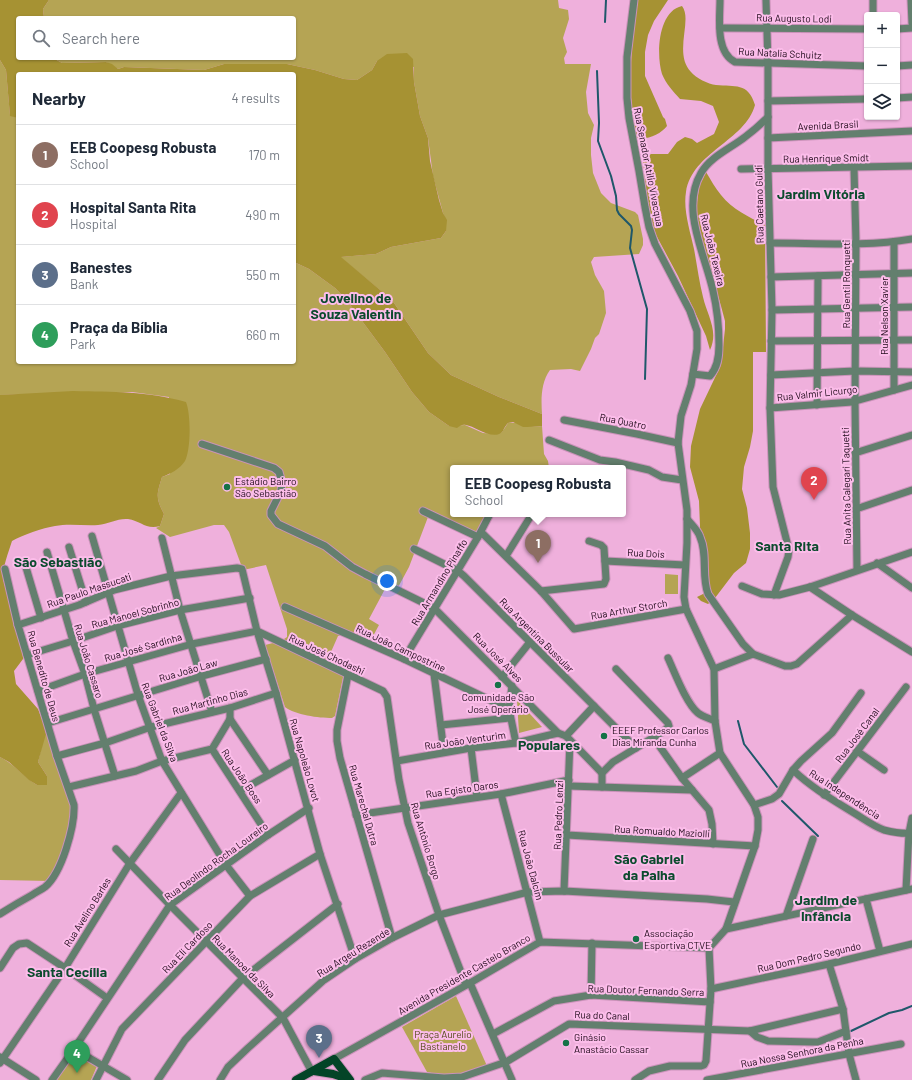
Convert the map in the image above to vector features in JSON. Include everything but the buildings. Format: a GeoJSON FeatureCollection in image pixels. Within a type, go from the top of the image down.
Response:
{"type":"FeatureCollection","features":[{"type":"Feature","properties":{"kind":"main road","name":"Avenida Presidente Castelo Branco"},"geometry":{"type":"LineString","coordinates":[[296,1080],[313,1072],[334,1059]]}},
{"type":"Feature","properties":{"kind":"main road"},"geometry":{"type":"LineString","coordinates":[[334,1059],[350,1080]]}},
{"type":"Feature","properties":{"kind":"main road"},"geometry":{"type":"LineString","coordinates":[[313,1072],[333,1074],[350,1080]]}},
{"type":"Feature","properties":{"kind":"street","name":"Rua Senador Atilio Vivacqua"},"geometry":{"type":"LineString","coordinates":[[634,0],[627,57],[626,98],[649,227],[655,244],[687,304],[697,332],[697,349],[693,374],[681,416],[678,443],[687,519],[684,597],[686,609],[714,669],[715,721],[720,753],[754,805],[758,817],[758,830],[755,846],[734,902],[726,929]]}},
{"type":"Feature","properties":{"kind":"street","name":"Rua Natalia Schuitz"},"geometry":{"type":"LineString","coordinates":[[720,0],[720,28],[723,46],[728,56],[732,60],[738,62],[864,66]]}},
{"type":"Feature","properties":{"kind":"street","name":"Rua Caetano Guidi"},"geometry":{"type":"LineString","coordinates":[[766,0],[768,63],[768,169],[772,310],[770,408],[774,492],[789,550],[788,557],[774,595]]}},
{"type":"Feature","properties":{"kind":"street"},"geometry":{"type":"LineString","coordinates":[[873,0],[873,12]]}},
{"type":"Feature","properties":{"kind":"street"},"geometry":{"type":"LineString","coordinates":[[911,0],[912,23]]}},
{"type":"Feature","properties":{"kind":"street","name":"Rua Augusto Lodi"},"geometry":{"type":"LineString","coordinates":[[720,28],[864,29]]}},
{"type":"Feature","properties":{"kind":"street"},"geometry":{"type":"LineString","coordinates":[[900,29],[912,28]]}},
{"type":"Feature","properties":{"kind":"street"},"geometry":{"type":"LineString","coordinates":[[900,66],[912,65]]}},
{"type":"Feature","properties":{"kind":"street"},"geometry":{"type":"LineString","coordinates":[[900,98],[912,97]]}},
{"type":"Feature","properties":{"kind":"street"},"geometry":{"type":"LineString","coordinates":[[768,101],[864,100]]}},
{"type":"Feature","properties":{"kind":"street","name":"Rua João Texeira"},"geometry":{"type":"LineString","coordinates":[[693,374],[710,376],[717,364],[719,350],[718,319],[713,291],[697,235],[694,216],[694,193],[697,180],[702,170],[746,137],[768,117]]}},
{"type":"Feature","properties":{"kind":"street","name":"Avenida Brasil"},"geometry":{"type":"LineString","coordinates":[[768,138],[912,131]]}},
{"type":"Feature","properties":{"kind":"street","name":"Rua Henrique Smidt"},"geometry":{"type":"LineString","coordinates":[[741,169],[912,166]]}},
{"type":"Feature","properties":{"kind":"street","name":"Rua Gentil Ronquetti"},"geometry":{"type":"LineString","coordinates":[[854,168],[856,243],[855,401]]}},
{"type":"Feature","properties":{"kind":"street"},"geometry":{"type":"LineString","coordinates":[[770,243],[894,242],[912,239]]}},
{"type":"Feature","properties":{"kind":"street","name":"Rua Nelson Xavier"},"geometry":{"type":"LineString","coordinates":[[894,242],[894,390]]}},
{"type":"Feature","properties":{"kind":"street"},"geometry":{"type":"LineString","coordinates":[[771,277],[912,273]]}},
{"type":"Feature","properties":{"kind":"street"},"geometry":{"type":"LineString","coordinates":[[817,405],[818,276]]}},
{"type":"Feature","properties":{"kind":"street"},"geometry":{"type":"LineString","coordinates":[[772,310],[912,307]]}},
{"type":"Feature","properties":{"kind":"street"},"geometry":{"type":"LineString","coordinates":[[771,341],[912,340]]}},
{"type":"Feature","properties":{"kind":"street"},"geometry":{"type":"LineString","coordinates":[[771,375],[855,371],[912,372]]}},
{"type":"Feature","properties":{"kind":"street","name":"Rua Valmir Licurgo"},"geometry":{"type":"LineString","coordinates":[[770,408],[855,401],[912,385]]}},
{"type":"Feature","properties":{"kind":"street","name":"Rua Anita Calegari Taquetti"},"geometry":{"type":"LineString","coordinates":[[855,401],[857,570]]}},
{"type":"Feature","properties":{"kind":"street","name":"Rua Quatro"},"geometry":{"type":"LineString","coordinates":[[564,420],[678,443]]}},
{"type":"Feature","properties":{"kind":"street"},"geometry":{"type":"LineString","coordinates":[[855,453],[912,435]]}},
{"type":"Feature","properties":{"kind":"street"},"geometry":{"type":"LineString","coordinates":[[549,440],[600,460],[649,470],[662,477],[682,480]]}},
{"type":"Feature","properties":{"kind":"street","name":"Rua José Alves"},"geometry":{"type":"LineString","coordinates":[[202,444],[274,468],[279,472],[282,483],[281,491],[271,511],[278,524],[325,546],[365,574],[434,608],[558,733],[568,738],[602,773]]}},
{"type":"Feature","properties":{"kind":"street"},"geometry":{"type":"LineString","coordinates":[[856,510],[912,490]]}},
{"type":"Feature","properties":{"kind":"street"},"geometry":{"type":"LineString","coordinates":[[423,512],[479,535],[506,556],[541,591],[604,584],[606,580],[605,550],[603,546],[589,541]]}},
{"type":"Feature","properties":{"kind":"street","name":"Rua Armandino Pinaffo"},"geometry":{"type":"LineString","coordinates":[[404,659],[458,571],[488,517]]}},
{"type":"Feature","properties":{"kind":"street"},"geometry":{"type":"LineString","coordinates":[[506,556],[529,517]]}},
{"type":"Feature","properties":{"kind":"street"},"geometry":{"type":"LineString","coordinates":[[687,519],[700,536],[704,551],[705,586],[708,594],[743,644],[753,654],[779,664],[792,666],[797,664],[852,615]]}},
{"type":"Feature","properties":{"kind":"street","name":"Rua Gabriel da Silva"},"geometry":{"type":"LineString","coordinates":[[92,536],[138,695],[151,727],[162,761],[226,865],[250,896]]}},
{"type":"Feature","properties":{"kind":"street"},"geometry":{"type":"LineString","coordinates":[[162,538],[180,610],[192,644],[212,712]]}},
{"type":"Feature","properties":{"kind":"street"},"geometry":{"type":"LineString","coordinates":[[69,547],[86,602]]}},
{"type":"Feature","properties":{"kind":"street","name":"Rua Argentina Bussular"},"geometry":{"type":"LineString","coordinates":[[414,549],[458,571],[464,576],[636,748]]}},
{"type":"Feature","properties":{"kind":"street","name":"Rua João Cassaro"},"geometry":{"type":"LineString","coordinates":[[47,552],[115,776]]}},
{"type":"Feature","properties":{"kind":"street"},"geometry":{"type":"LineString","coordinates":[[742,586],[762,594],[774,595],[810,587],[876,563],[912,552]]}},
{"type":"Feature","properties":{"kind":"street","name":"Rua Dois"},"geometry":{"type":"LineString","coordinates":[[605,561],[685,565]]}},
{"type":"Feature","properties":{"kind":"street"},"geometry":{"type":"LineString","coordinates":[[876,563],[912,588]]}},
{"type":"Feature","properties":{"kind":"street"},"geometry":{"type":"LineString","coordinates":[[25,564],[41,618]]}},
{"type":"Feature","properties":{"kind":"street","name":"Rua Paulo Massucati"},"geometry":{"type":"LineString","coordinates":[[18,625],[64,610],[109,592],[171,576],[237,568]]}},
{"type":"Feature","properties":{"kind":"street","name":"Rua Napoleão Lovot"},"geometry":{"type":"LineString","coordinates":[[237,568],[241,568],[243,572],[257,631],[276,693],[320,854],[338,904],[355,959]]}},
{"type":"Feature","properties":{"kind":"street","name":"Rua Benedito de Deus"},"geometry":{"type":"LineString","coordinates":[[0,914],[45,887],[54,878],[72,829],[74,805],[57,756],[18,625],[4,570]]}},
{"type":"Feature","properties":{"kind":"street"},"geometry":{"type":"LineString","coordinates":[[810,587],[912,652]]}},
{"type":"Feature","properties":{"kind":"street","name":"Rua Arthur Storch"},"geometry":{"type":"LineString","coordinates":[[541,591],[574,629],[686,609]]}},
{"type":"Feature","properties":{"kind":"street","name":"Rua Manoel Sobrinho"},"geometry":{"type":"LineString","coordinates":[[27,655],[117,626],[180,610],[250,598]]}},
{"type":"Feature","properties":{"kind":"street","name":"Rua João Campostrine"},"geometry":{"type":"LineString","coordinates":[[285,607],[404,659],[509,709]]}},
{"type":"Feature","properties":{"kind":"street","name":"Rua José Sardinha"},"geometry":{"type":"LineString","coordinates":[[38,691],[85,674],[192,644],[257,631]]}},
{"type":"Feature","properties":{"kind":"street","name":"Rua José Chodashi"},"geometry":{"type":"LineString","coordinates":[[257,631],[383,691],[387,697]]}},
{"type":"Feature","properties":{"kind":"street"},"geometry":{"type":"LineString","coordinates":[[502,676],[530,642]]}},
{"type":"Feature","properties":{"kind":"street"},"geometry":{"type":"LineString","coordinates":[[714,669],[753,654]]}},
{"type":"Feature","properties":{"kind":"street"},"geometry":{"type":"LineString","coordinates":[[668,658],[691,704],[697,712],[715,721]]}},
{"type":"Feature","properties":{"kind":"street","name":"Rua João Law"},"geometry":{"type":"LineString","coordinates":[[48,724],[138,695],[266,659]]}},
{"type":"Feature","properties":{"kind":"street"},"geometry":{"type":"LineString","coordinates":[[602,787],[602,773],[614,762],[668,728],[668,723],[616,669]]}},
{"type":"Feature","properties":{"kind":"street"},"geometry":{"type":"LineString","coordinates":[[434,674],[444,752]]}},
{"type":"Feature","properties":{"kind":"street","name":"Rua Marechal Dutra"},"geometry":{"type":"LineString","coordinates":[[348,675],[337,730],[337,741],[340,758],[392,938]]}},
{"type":"Feature","properties":{"kind":"street"},"geometry":{"type":"LineString","coordinates":[[512,686],[509,709],[516,743]]}},
{"type":"Feature","properties":{"kind":"street","name":"Rua José Canal"},"geometry":{"type":"LineString","coordinates":[[824,795],[906,687]]}},
{"type":"Feature","properties":{"kind":"street","name":"Rua Martinho Dias"},"geometry":{"type":"LineString","coordinates":[[57,756],[104,743],[151,727],[230,708],[276,693]]}},
{"type":"Feature","properties":{"kind":"street"},"geometry":{"type":"LineString","coordinates":[[754,805],[772,799],[779,794],[793,770],[832,734],[861,693]]}},
{"type":"Feature","properties":{"kind":"street","name":"Rua Antônio Borgo"},"geometry":{"type":"LineString","coordinates":[[387,697],[408,823],[439,915],[468,984],[506,1062],[512,1080]]}},
{"type":"Feature","properties":{"kind":"street"},"geometry":{"type":"LineString","coordinates":[[568,738],[594,706]]}},
{"type":"Feature","properties":{"kind":"street"},"geometry":{"type":"LineString","coordinates":[[69,787],[115,776],[162,761],[212,749],[230,719],[230,708]]}},
{"type":"Feature","properties":{"kind":"street"},"geometry":{"type":"LineString","coordinates":[[441,724],[510,718]]}},
{"type":"Feature","properties":{"kind":"street"},"geometry":{"type":"LineString","coordinates":[[230,719],[268,774]]}},
{"type":"Feature","properties":{"kind":"street","name":"Rua João Venturim"},"geometry":{"type":"LineString","coordinates":[[397,761],[444,752],[516,743],[558,733]]}},
{"type":"Feature","properties":{"kind":"street"},"geometry":{"type":"LineString","coordinates":[[653,737],[682,778],[708,810],[712,824],[713,844]]}},
{"type":"Feature","properties":{"kind":"street","name":"Rua Pedro Lenzi"},"geometry":{"type":"LineString","coordinates":[[564,891],[569,783],[568,738]]}},
{"type":"Feature","properties":{"kind":"street"},"geometry":{"type":"LineString","coordinates":[[471,748],[478,797]]}},
{"type":"Feature","properties":{"kind":"street","name":"Rua João Boss"},"geometry":{"type":"LineString","coordinates":[[212,749],[268,835]]}},
{"type":"Feature","properties":{"kind":"street"},"geometry":{"type":"LineString","coordinates":[[857,751],[884,770]]}},
{"type":"Feature","properties":{"kind":"street"},"geometry":{"type":"LineString","coordinates":[[682,778],[720,753]]}},
{"type":"Feature","properties":{"kind":"street"},"geometry":{"type":"LineString","coordinates":[[240,791],[294,760]]}},
{"type":"Feature","properties":{"kind":"street","name":"Rua Independência"},"geometry":{"type":"LineString","coordinates":[[793,770],[824,795],[873,825],[884,830],[911,833]]}},
{"type":"Feature","properties":{"kind":"street","name":"Rua Egisto Daros"},"geometry":{"type":"LineString","coordinates":[[356,815],[569,783],[602,787],[692,790]]}},
{"type":"Feature","properties":{"kind":"street","name":"Rua Avelino Barles"},"geometry":{"type":"LineString","coordinates":[[1,1060],[65,968],[130,863],[181,793]]}},
{"type":"Feature","properties":{"kind":"street","name":"Rua João Dalcim"},"geometry":{"type":"LineString","coordinates":[[501,794],[540,942]]}},
{"type":"Feature","properties":{"kind":"street","name":"Rua Deolindo Rocha Loureiro"},"geometry":{"type":"LineString","coordinates":[[52,1080],[170,905],[308,808]]}},
{"type":"Feature","properties":{"kind":"street"},"geometry":{"type":"LineString","coordinates":[[636,1080],[649,1071],[670,1066],[693,1067],[704,1065],[706,1061],[709,1030],[711,989],[709,948],[726,929],[909,890],[912,818]]}},
{"type":"Feature","properties":{"kind":"street","name":"Rua Romualdo Maziolli"},"geometry":{"type":"LineString","coordinates":[[567,835],[755,846]]}},
{"type":"Feature","properties":{"kind":"street"},"geometry":{"type":"LineString","coordinates":[[786,916],[813,839]]}},
{"type":"Feature","properties":{"kind":"street","name":"Rua Manoel da Silva"},"geometry":{"type":"LineString","coordinates":[[116,849],[206,942],[283,1018],[313,1072]]}},
{"type":"Feature","properties":{"kind":"street","name":"Rua Eli Cardoso"},"geometry":{"type":"LineString","coordinates":[[96,1080],[122,1030],[250,896],[320,854]]}},
{"type":"Feature","properties":{"kind":"street","name":"Rua Argeu Rezende"},"geometry":{"type":"LineString","coordinates":[[220,1080],[228,1067],[324,980],[355,959],[392,938],[439,915],[528,892],[564,891],[707,899],[734,902]]}},
{"type":"Feature","properties":{"kind":"street"},"geometry":{"type":"LineString","coordinates":[[866,899],[880,951]]}},
{"type":"Feature","properties":{"kind":"street"},"geometry":{"type":"LineString","coordinates":[[158,1080],[185,1040],[243,978],[338,904]]}},
{"type":"Feature","properties":{"kind":"street","name":"Avenida Presidente Castelo Branco"},"geometry":{"type":"LineString","coordinates":[[334,1059],[540,942],[709,948]]}},
{"type":"Feature","properties":{"kind":"street"},"geometry":{"type":"LineString","coordinates":[[0,968],[13,948],[19,944],[27,943],[108,998]]}},
{"type":"Feature","properties":{"kind":"street"},"geometry":{"type":"LineString","coordinates":[[591,996],[592,943]]}},
{"type":"Feature","properties":{"kind":"street","name":"Rua Dom Pedro Segundo"},"geometry":{"type":"LineString","coordinates":[[711,989],[830,964],[912,944]]}},
{"type":"Feature","properties":{"kind":"street"},"geometry":{"type":"LineString","coordinates":[[830,964],[843,1009],[849,1054],[856,1080]]}},
{"type":"Feature","properties":{"kind":"street","name":"Rua Doutor Fernando Serra"},"geometry":{"type":"LineString","coordinates":[[493,1034],[554,1001],[591,996],[710,1002]]}},
{"type":"Feature","properties":{"kind":"street"},"geometry":{"type":"LineString","coordinates":[[750,1031],[843,1009]]}},
{"type":"Feature","properties":{"kind":"street","name":"Rua do Canal"},"geometry":{"type":"LineString","coordinates":[[365,1080],[382,1073],[453,1078],[462,1077],[506,1062],[569,1024],[750,1031]]}},
{"type":"Feature","properties":{"kind":"street"},"geometry":{"type":"LineString","coordinates":[[750,1031],[757,1037],[768,1041],[812,1042],[818,1042],[846,1031]]}},
{"type":"Feature","properties":{"kind":"street","name":"Rua Nossa Senhora da Penha"},"geometry":{"type":"LineString","coordinates":[[706,1080],[901,1044]]}},
{"type":"Feature","properties":{"kind":"street"},"geometry":{"type":"LineString","coordinates":[[74,1049],[127,1080]]}},
{"type":"Feature","properties":{"kind":"street"},"geometry":{"type":"LineString","coordinates":[[1,1060],[36,1080]]}},
{"type":"Feature","properties":{"kind":"green space"},"geometry":{"type":"Polygon","coordinates":[[[49,0],[558,0],[559,8],[568,10],[569,19],[563,38],[567,52],[564,58],[565,64],[591,64],[586,92],[588,113],[594,125],[591,138],[593,173],[601,193],[611,203],[635,212],[638,215],[643,239],[643,245],[639,254],[594,257],[591,262],[595,275],[604,291],[606,313],[599,334],[595,338],[580,371],[571,369],[550,370],[543,385],[542,414],[499,397],[451,375],[428,353],[392,300],[340,257],[376,254],[391,247],[441,238],[446,231],[446,220],[433,176],[428,138],[420,116],[414,82],[414,67],[377,61],[372,70],[357,80],[344,79],[315,70],[287,64],[224,64],[204,70],[124,67],[118,69],[106,62],[62,63],[57,60],[296,60],[296,16],[44,16],[43,9],[49,0]]]}},
{"type":"Feature","properties":{"kind":"green space"},"geometry":{"type":"Polygon","coordinates":[[[0,60],[6,70],[10,115],[16,117],[16,364],[296,364],[296,263],[309,269],[335,288],[345,298],[385,352],[412,392],[429,412],[449,426],[465,425],[483,433],[496,434],[502,432],[508,423],[542,426],[544,454],[549,465],[450,465],[450,517],[486,517],[476,538],[472,538],[428,517],[409,567],[395,593],[385,589],[369,619],[379,625],[372,638],[344,634],[338,636],[327,661],[344,673],[335,716],[332,718],[314,717],[289,710],[285,707],[265,645],[281,641],[287,637],[287,629],[266,565],[243,570],[229,532],[224,525],[214,525],[170,537],[156,528],[160,526],[164,514],[158,499],[159,488],[162,477],[170,474],[169,397],[132,392],[0,395],[0,60]]]}},
{"type":"Feature","properties":{"kind":"green space"},"geometry":{"type":"Polygon","coordinates":[[[665,574],[678,575],[678,594],[665,594],[665,574]]]}},
{"type":"Feature","properties":{"kind":"green space"},"geometry":{"type":"Polygon","coordinates":[[[517,700],[542,727],[519,733],[517,700]]]}},
{"type":"Feature","properties":{"kind":"green space"},"geometry":{"type":"Polygon","coordinates":[[[45,733],[53,737],[75,799],[78,817],[67,847],[50,881],[0,880],[0,757],[10,763],[37,785],[47,776],[38,762],[45,733]]]}},
{"type":"Feature","properties":{"kind":"green space","name":"Praça Aurelio Bastianelo"},"geometry":{"type":"Polygon","coordinates":[[[456,996],[487,1066],[461,1076],[427,1072],[402,1027],[456,996]]]}},
{"type":"Feature","properties":{"kind":"green space"},"geometry":{"type":"Polygon","coordinates":[[[75,1054],[97,1066],[91,1080],[56,1080],[75,1054]]]}},
{"type":"Feature","properties":{"kind":"shaded area"},"geometry":{"type":"Polygon","coordinates":[[[0,0],[49,0],[43,9],[44,16],[16,16],[16,60],[57,60],[62,63],[106,62],[112,64],[118,69],[124,67],[204,70],[224,64],[287,64],[315,70],[344,79],[357,80],[372,70],[377,61],[387,54],[407,53],[413,59],[414,82],[420,116],[428,138],[430,161],[439,200],[447,220],[446,231],[441,238],[391,247],[376,254],[341,257],[392,300],[428,353],[451,375],[499,397],[542,414],[542,426],[523,427],[513,422],[508,423],[503,431],[495,435],[466,425],[462,425],[457,428],[449,426],[429,412],[412,392],[385,352],[345,298],[335,288],[309,269],[296,263],[296,72],[16,72],[16,118],[10,116],[6,70],[0,60],[0,0]]]}},
{"type":"Feature","properties":{"kind":"shaded area"},"geometry":{"type":"Polygon","coordinates":[[[638,0],[668,0],[654,21],[648,35],[645,52],[645,76],[667,126],[654,136],[645,138],[637,138],[631,86],[633,34],[638,0]]]}},
{"type":"Feature","properties":{"kind":"shaded area"},"geometry":{"type":"Polygon","coordinates":[[[682,6],[685,12],[686,20],[683,46],[684,56],[686,64],[691,72],[709,83],[735,86],[745,89],[749,92],[755,105],[741,128],[708,156],[698,167],[690,178],[686,192],[685,206],[687,220],[705,304],[713,330],[710,350],[706,336],[678,276],[656,235],[648,209],[643,160],[651,154],[668,154],[677,142],[685,137],[692,139],[697,143],[714,134],[719,122],[713,106],[701,101],[680,99],[662,74],[659,56],[661,35],[668,16],[674,10],[682,6]]]}},
{"type":"Feature","properties":{"kind":"shaded area"},"geometry":{"type":"Polygon","coordinates":[[[706,172],[715,187],[731,205],[742,213],[765,225],[766,352],[753,352],[753,431],[744,467],[742,489],[747,508],[750,549],[746,563],[734,573],[715,598],[708,604],[701,601],[697,597],[705,591],[702,578],[699,501],[690,467],[691,446],[700,409],[721,365],[725,321],[697,224],[699,187],[706,172]]]}},
{"type":"Feature","properties":{"kind":"shaded area"},"geometry":{"type":"Polygon","coordinates":[[[73,391],[144,394],[172,398],[186,402],[188,407],[190,432],[185,461],[175,471],[162,477],[158,499],[164,514],[160,526],[151,527],[128,519],[98,525],[60,525],[21,536],[12,541],[5,564],[3,579],[23,649],[23,659],[14,671],[16,684],[38,709],[46,734],[38,762],[47,776],[47,785],[37,785],[29,780],[9,762],[0,757],[0,395],[73,391]]]}},
{"type":"Feature","properties":{"kind":"waterway"},"geometry":{"type":"LineString","coordinates":[[605,22],[606,0]]}},
{"type":"Feature","properties":{"kind":"waterway"},"geometry":{"type":"LineString","coordinates":[[597,71],[599,123],[598,141],[611,176],[616,196],[617,210],[631,226],[630,248],[647,309],[645,379]]}},
{"type":"Feature","properties":{"kind":"waterway"},"geometry":{"type":"LineString","coordinates":[[738,721],[744,744],[777,787]]}},
{"type":"Feature","properties":{"kind":"waterway"},"geometry":{"type":"LineString","coordinates":[[782,801],[818,836]]}},
{"type":"Feature","properties":{"kind":"waterway"},"geometry":{"type":"LineString","coordinates":[[851,1031],[889,1013],[912,1006]]}},
{"type":"Feature","properties":{"kind":"place","name":"Estádio Bairro São Sebastião"},"geometry":{"type":"Point","coordinates":[227,487]}},
{"type":"Feature","properties":{"kind":"place","name":"Hospital Santa Rita"},"geometry":{"type":"Point","coordinates":[814,500]}},
{"type":"Feature","properties":{"kind":"place","name":"EEB Coopesg Robusta"},"geometry":{"type":"Point","coordinates":[538,563]}},
{"type":"Feature","properties":{"kind":"place","name":"Comunidade São José Operário"},"geometry":{"type":"Point","coordinates":[498,685]}},
{"type":"Feature","properties":{"kind":"place","name":"EEEF Professor Carlos Dias Miranda Cunha"},"geometry":{"type":"Point","coordinates":[604,736]}},
{"type":"Feature","properties":{"kind":"place","name":"Associação Esportiva CTVE"},"geometry":{"type":"Point","coordinates":[636,939]}},
{"type":"Feature","properties":{"kind":"place","name":"Ginásio Anastácio Cassar"},"geometry":{"type":"Point","coordinates":[566,1043]}},
{"type":"Feature","properties":{"kind":"place","name":"Banestes"},"geometry":{"type":"Point","coordinates":[319,1058]}},
{"type":"Feature","properties":{"kind":"place","name":"Praça da Bíblia"},"geometry":{"type":"Point","coordinates":[77,1073]}},
{"type":"Feature","properties":{"kind":"district","name":"Jardim Vitória"},"geometry":{"type":"Point","coordinates":[821,193]}},
{"type":"Feature","properties":{"kind":"district","name":"Jovelino de Souza Valentin"},"geometry":{"type":"Point","coordinates":[356,306]}},
{"type":"Feature","properties":{"kind":"district","name":"Santa Rita"},"geometry":{"type":"Point","coordinates":[787,545]}},
{"type":"Feature","properties":{"kind":"district","name":"São Sebastião"},"geometry":{"type":"Point","coordinates":[58,561]}},
{"type":"Feature","properties":{"kind":"district","name":"Populares"},"geometry":{"type":"Point","coordinates":[549,744]}},
{"type":"Feature","properties":{"kind":"district","name":"São Gabriel da Palha"},"geometry":{"type":"Point","coordinates":[649,866]}},
{"type":"Feature","properties":{"kind":"district","name":"Jardim de Infância"},"geometry":{"type":"Point","coordinates":[826,908]}},
{"type":"Feature","properties":{"kind":"district","name":"Santa Cecília"},"geometry":{"type":"Point","coordinates":[67,971]}}]}
